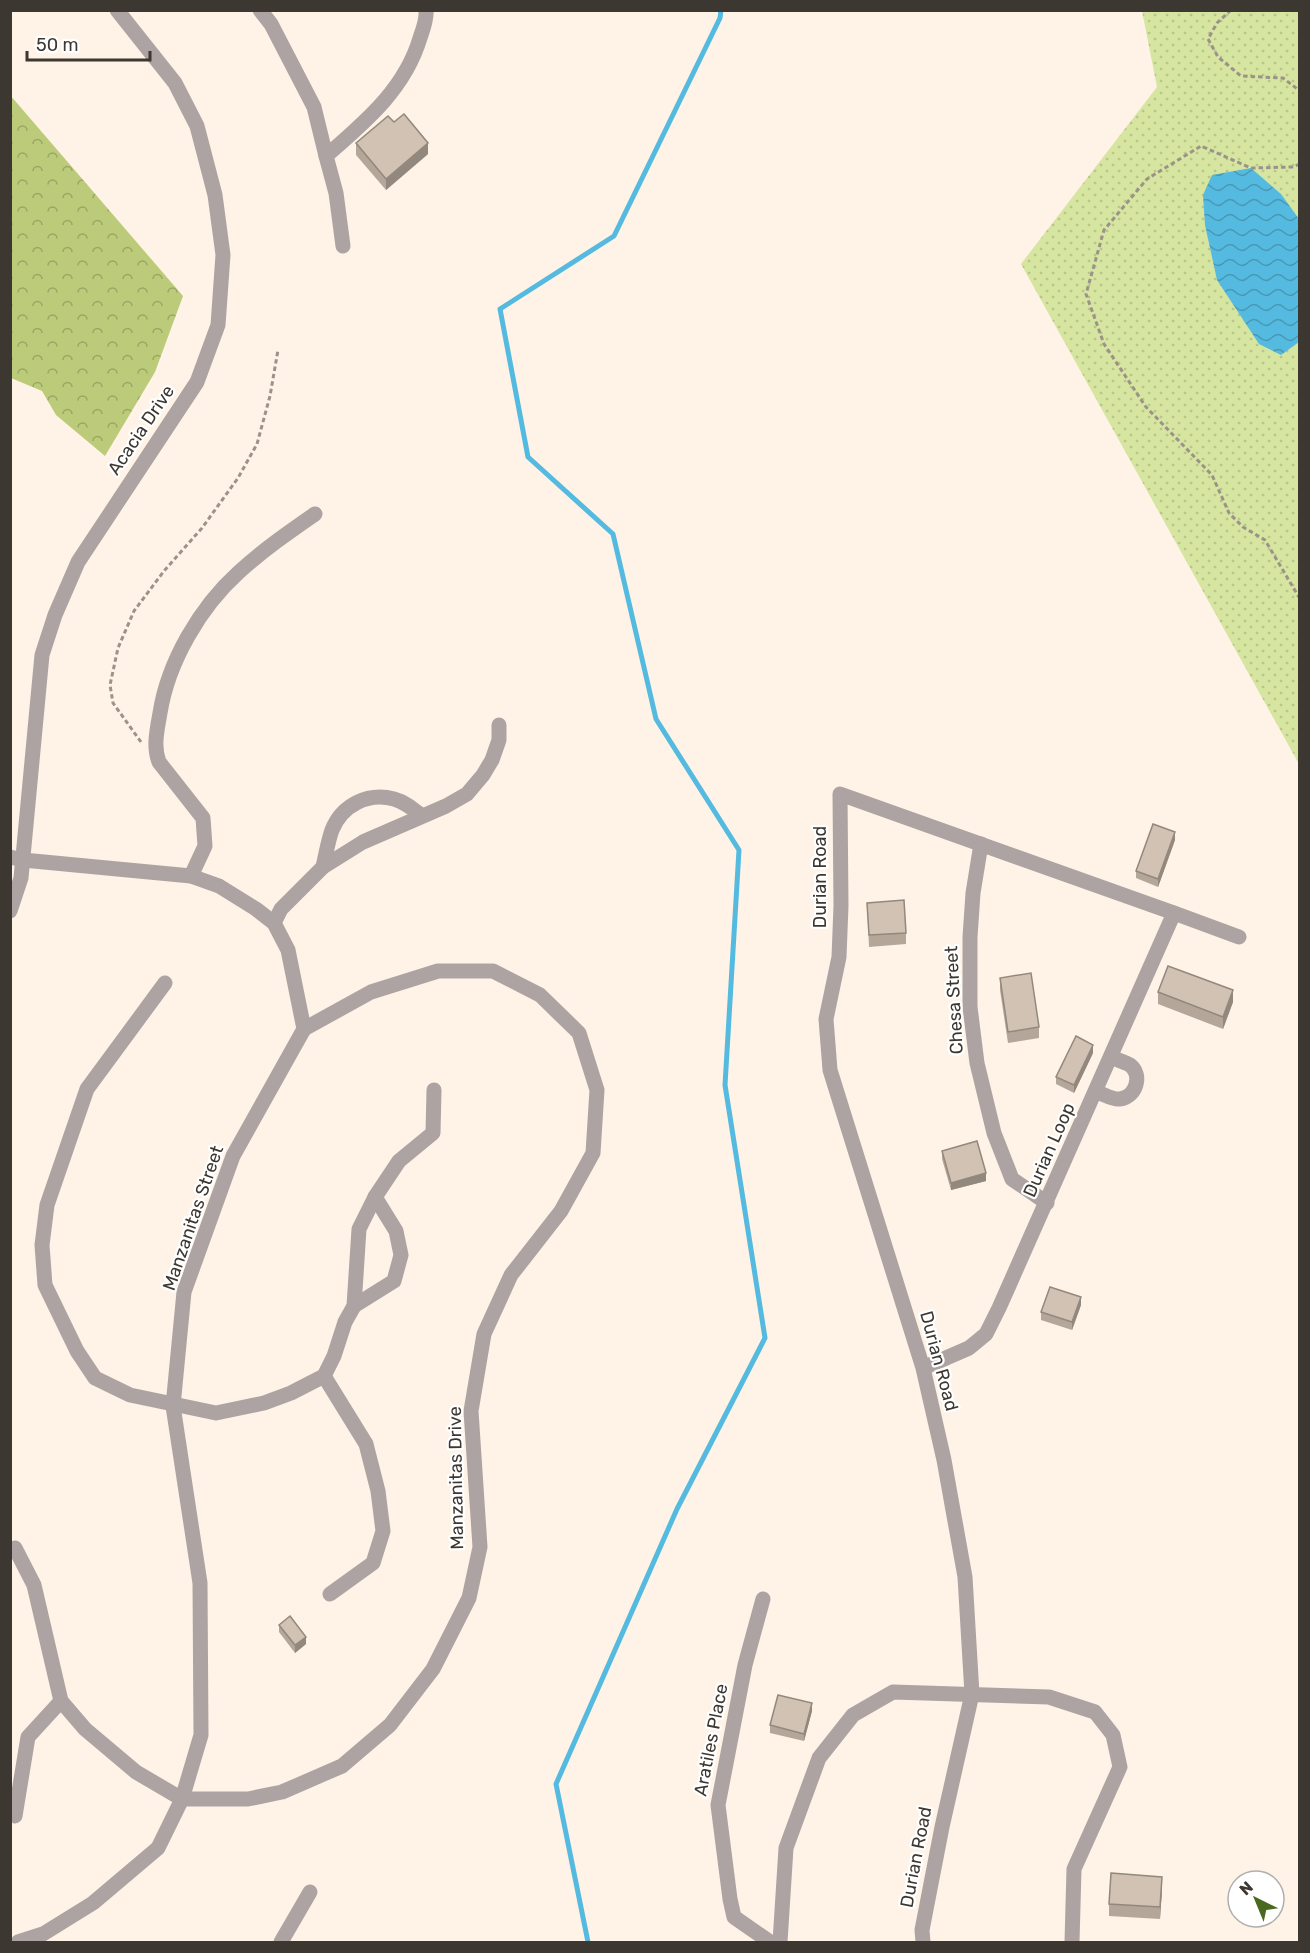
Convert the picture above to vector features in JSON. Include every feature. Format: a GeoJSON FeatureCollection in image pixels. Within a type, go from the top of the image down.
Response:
{"type":"FeatureCollection","features":[{"type":"Feature","properties":{"kind":"street","name":"Acacia Drive"},"geometry":{"type":"LineString","coordinates":[[10,911],[20,884],[17,859],[42,655],[54,615],[78,562],[197,382],[218,325],[223,255],[215,195],[197,126],[175,83],[117,10]]}},
{"type":"Feature","properties":{"kind":"street"},"geometry":{"type":"LineString","coordinates":[[260,10],[271,24],[314,107],[336,193],[343,246]]}},
{"type":"Feature","properties":{"kind":"street"},"geometry":{"type":"LineString","coordinates":[[326,156],[374,113],[401,82],[419,44],[426,10]]}},
{"type":"Feature","properties":{"kind":"street"},"geometry":{"type":"LineString","coordinates":[[191,876],[205,846],[203,818],[159,762],[155,752],[164,692],[178,657],[211,602],[261,553],[315,514]]}},
{"type":"Feature","properties":{"kind":"street"},"geometry":{"type":"LineString","coordinates":[[274,923],[281,909],[323,867],[363,842],[446,806],[467,794],[492,760],[499,740],[499,725]]}},
{"type":"Feature","properties":{"kind":"street","name":"Durian Road"},"geometry":{"type":"LineString","coordinates":[[923,1942],[922,1930],[942,1827],[972,1695],[965,1576],[944,1460],[923,1368],[830,1070],[826,1019],[839,957],[842,906],[840,794],[981,844]]}},
{"type":"Feature","properties":{"kind":"street"},"geometry":{"type":"LineString","coordinates":[[323,867],[333,829],[345,811],[356,802],[377,797],[393,799],[406,803],[422,816]]}},
{"type":"Feature","properties":{"kind":"street"},"geometry":{"type":"LineString","coordinates":[[981,844],[1239,937]]}},
{"type":"Feature","properties":{"kind":"street","name":"Chesa Street"},"geometry":{"type":"LineString","coordinates":[[981,844],[973,893],[970,937],[970,1007],[976,1063],[994,1133],[1012,1179],[1047,1203]]}},
{"type":"Feature","properties":{"kind":"street"},"geometry":{"type":"LineString","coordinates":[[17,859],[191,876],[219,886],[274,923],[288,950],[304,1029]]}},
{"type":"Feature","properties":{"kind":"street"},"geometry":{"type":"LineString","coordinates":[[10,897],[20,884]]}},
{"type":"Feature","properties":{"kind":"street","name":"Durian Loop"},"geometry":{"type":"LineString","coordinates":[[923,1368],[969,1348],[986,1334],[1097,1092],[1174,914]]}},
{"type":"Feature","properties":{"kind":"street","name":"Manzanitas Drive"},"geometry":{"type":"LineString","coordinates":[[182,1799],[248,1799],[282,1792],[342,1766],[390,1725],[433,1669],[469,1598],[480,1547],[471,1411],[484,1334],[511,1275],[561,1211],[593,1153],[597,1090],[579,1033],[540,995],[493,972],[438,971],[370,992],[304,1029]]}},
{"type":"Feature","properties":{"kind":"street"},"geometry":{"type":"LineString","coordinates":[[165,983],[87,1089],[47,1205],[42,1245],[45,1286],[77,1351],[96,1378],[130,1395],[173,1406],[216,1413],[264,1403],[291,1393],[324,1376],[334,1356],[345,1322],[354,1306],[359,1229],[375,1197],[399,1161],[433,1133],[434,1090]]}},
{"type":"Feature","properties":{"kind":"street","name":"Manzanitas Street"},"geometry":{"type":"LineString","coordinates":[[18,1942],[43,1934],[93,1903],[158,1848],[182,1799],[201,1735],[200,1583],[173,1406],[184,1292],[233,1156],[304,1029]]}},
{"type":"Feature","properties":{"kind":"street"},"geometry":{"type":"LineString","coordinates":[[1097,1092],[1113,1099],[1121,1099],[1128,1096],[1136,1085],[1137,1077],[1134,1070],[1112,1057]]}},
{"type":"Feature","properties":{"kind":"street"},"geometry":{"type":"LineString","coordinates":[[354,1306],[394,1281],[401,1255],[396,1231],[375,1197]]}},
{"type":"Feature","properties":{"kind":"street"},"geometry":{"type":"LineString","coordinates":[[324,1376],[366,1444],[378,1491],[383,1532],[373,1563],[330,1594]]}},
{"type":"Feature","properties":{"kind":"street"},"geometry":{"type":"LineString","coordinates":[[15,1548],[34,1586],[62,1701],[85,1729],[136,1772],[182,1799]]}},
{"type":"Feature","properties":{"kind":"street","name":"Aratiles Place"},"geometry":{"type":"LineString","coordinates":[[763,1599],[745,1665],[718,1805],[734,1917],[770,1942]]}},
{"type":"Feature","properties":{"kind":"street"},"geometry":{"type":"LineString","coordinates":[[780,1942],[786,1848],[819,1758],[853,1715],[893,1692],[1049,1697],[1095,1712],[1113,1735],[1120,1767],[1074,1869],[1072,1942]]}},
{"type":"Feature","properties":{"kind":"street"},"geometry":{"type":"LineString","coordinates":[[15,1816],[28,1737],[62,1701]]}},
{"type":"Feature","properties":{"kind":"street"},"geometry":{"type":"LineString","coordinates":[[281,1942],[310,1892]]}},
{"type":"Feature","properties":{"kind":"street"},"geometry":{"type":"LineString","coordinates":[[57,1925],[58,1942]]}},
{"type":"Feature","properties":{"kind":"path"},"geometry":{"type":"LineString","coordinates":[[1231,10],[1218,23],[1208,39],[1218,57],[1241,76],[1283,78],[1299,91]]}},
{"type":"Feature","properties":{"kind":"path"},"geometry":{"type":"LineString","coordinates":[[1299,164],[1292,167],[1251,168],[1201,146],[1147,179],[1104,230],[1086,294],[1104,344],[1146,407],[1212,475],[1229,513],[1243,527],[1264,540],[1299,598]]}},
{"type":"Feature","properties":{"kind":"path"},"geometry":{"type":"LineString","coordinates":[[155,752],[139,740],[113,703],[110,685],[118,648],[134,611],[164,571],[202,528],[238,478],[257,444],[270,396],[278,350]]}},
{"type":"Feature","properties":{"kind":"green space"},"geometry":{"type":"Polygon","coordinates":[[[1142,11],[1299,11],[1299,764],[1021,264],[1157,87],[1142,11]]]}},
{"type":"Feature","properties":{"kind":"green space"},"geometry":{"type":"Polygon","coordinates":[[[10,95],[183,296],[155,372],[105,456],[56,415],[42,391],[11,378],[10,95]]]}},
{"type":"Feature","properties":{"kind":"water"},"geometry":{"type":"Polygon","coordinates":[[[1251,168],[1281,194],[1299,219],[1299,342],[1281,355],[1259,344],[1217,280],[1205,225],[1203,195],[1212,175],[1251,168]]]}},
{"type":"Feature","properties":{"kind":"building"},"geometry":{"type":"Polygon","coordinates":[[[404,114],[428,143],[386,179],[356,143],[388,116],[394,122],[404,114]]]}},
{"type":"Feature","properties":{"kind":"building"},"geometry":{"type":"Polygon","coordinates":[[[1153,824],[1175,832],[1158,879],[1136,871],[1153,824]]]}},
{"type":"Feature","properties":{"kind":"building"},"geometry":{"type":"Polygon","coordinates":[[[904,900],[906,933],[869,935],[867,903],[904,900]]]}},
{"type":"Feature","properties":{"kind":"building"},"geometry":{"type":"Polygon","coordinates":[[[1168,966],[1233,990],[1223,1017],[1158,992],[1168,966]]]}},
{"type":"Feature","properties":{"kind":"building"},"geometry":{"type":"Polygon","coordinates":[[[1031,973],[1039,1027],[1008,1032],[1000,978],[1031,973]]]}},
{"type":"Feature","properties":{"kind":"building"},"geometry":{"type":"Polygon","coordinates":[[[1076,1036],[1093,1045],[1074,1085],[1056,1077],[1076,1036]]]}},
{"type":"Feature","properties":{"kind":"building"},"geometry":{"type":"Polygon","coordinates":[[[977,1141],[986,1173],[951,1183],[942,1151],[977,1141]]]}},
{"type":"Feature","properties":{"kind":"building"},"geometry":{"type":"Polygon","coordinates":[[[1050,1287],[1081,1297],[1072,1322],[1041,1312],[1050,1287]]]}},
{"type":"Feature","properties":{"kind":"building"},"geometry":{"type":"Polygon","coordinates":[[[290,1616],[306,1637],[295,1645],[279,1625],[290,1616]]]}},
{"type":"Feature","properties":{"kind":"building"},"geometry":{"type":"Polygon","coordinates":[[[778,1695],[812,1703],[804,1734],[770,1725],[778,1695]]]}},
{"type":"Feature","properties":{"kind":"building"},"geometry":{"type":"Polygon","coordinates":[[[1111,1873],[1162,1877],[1160,1907],[1109,1904],[1111,1873]]]}},
{"type":"Feature","properties":{"kind":"waterway"},"geometry":{"type":"LineString","coordinates":[[588,1942],[556,1784],[677,1509],[765,1338],[725,1085],[739,850],[656,719],[613,534],[528,457],[500,309],[614,236],[720,18],[721,10]]}}]}
